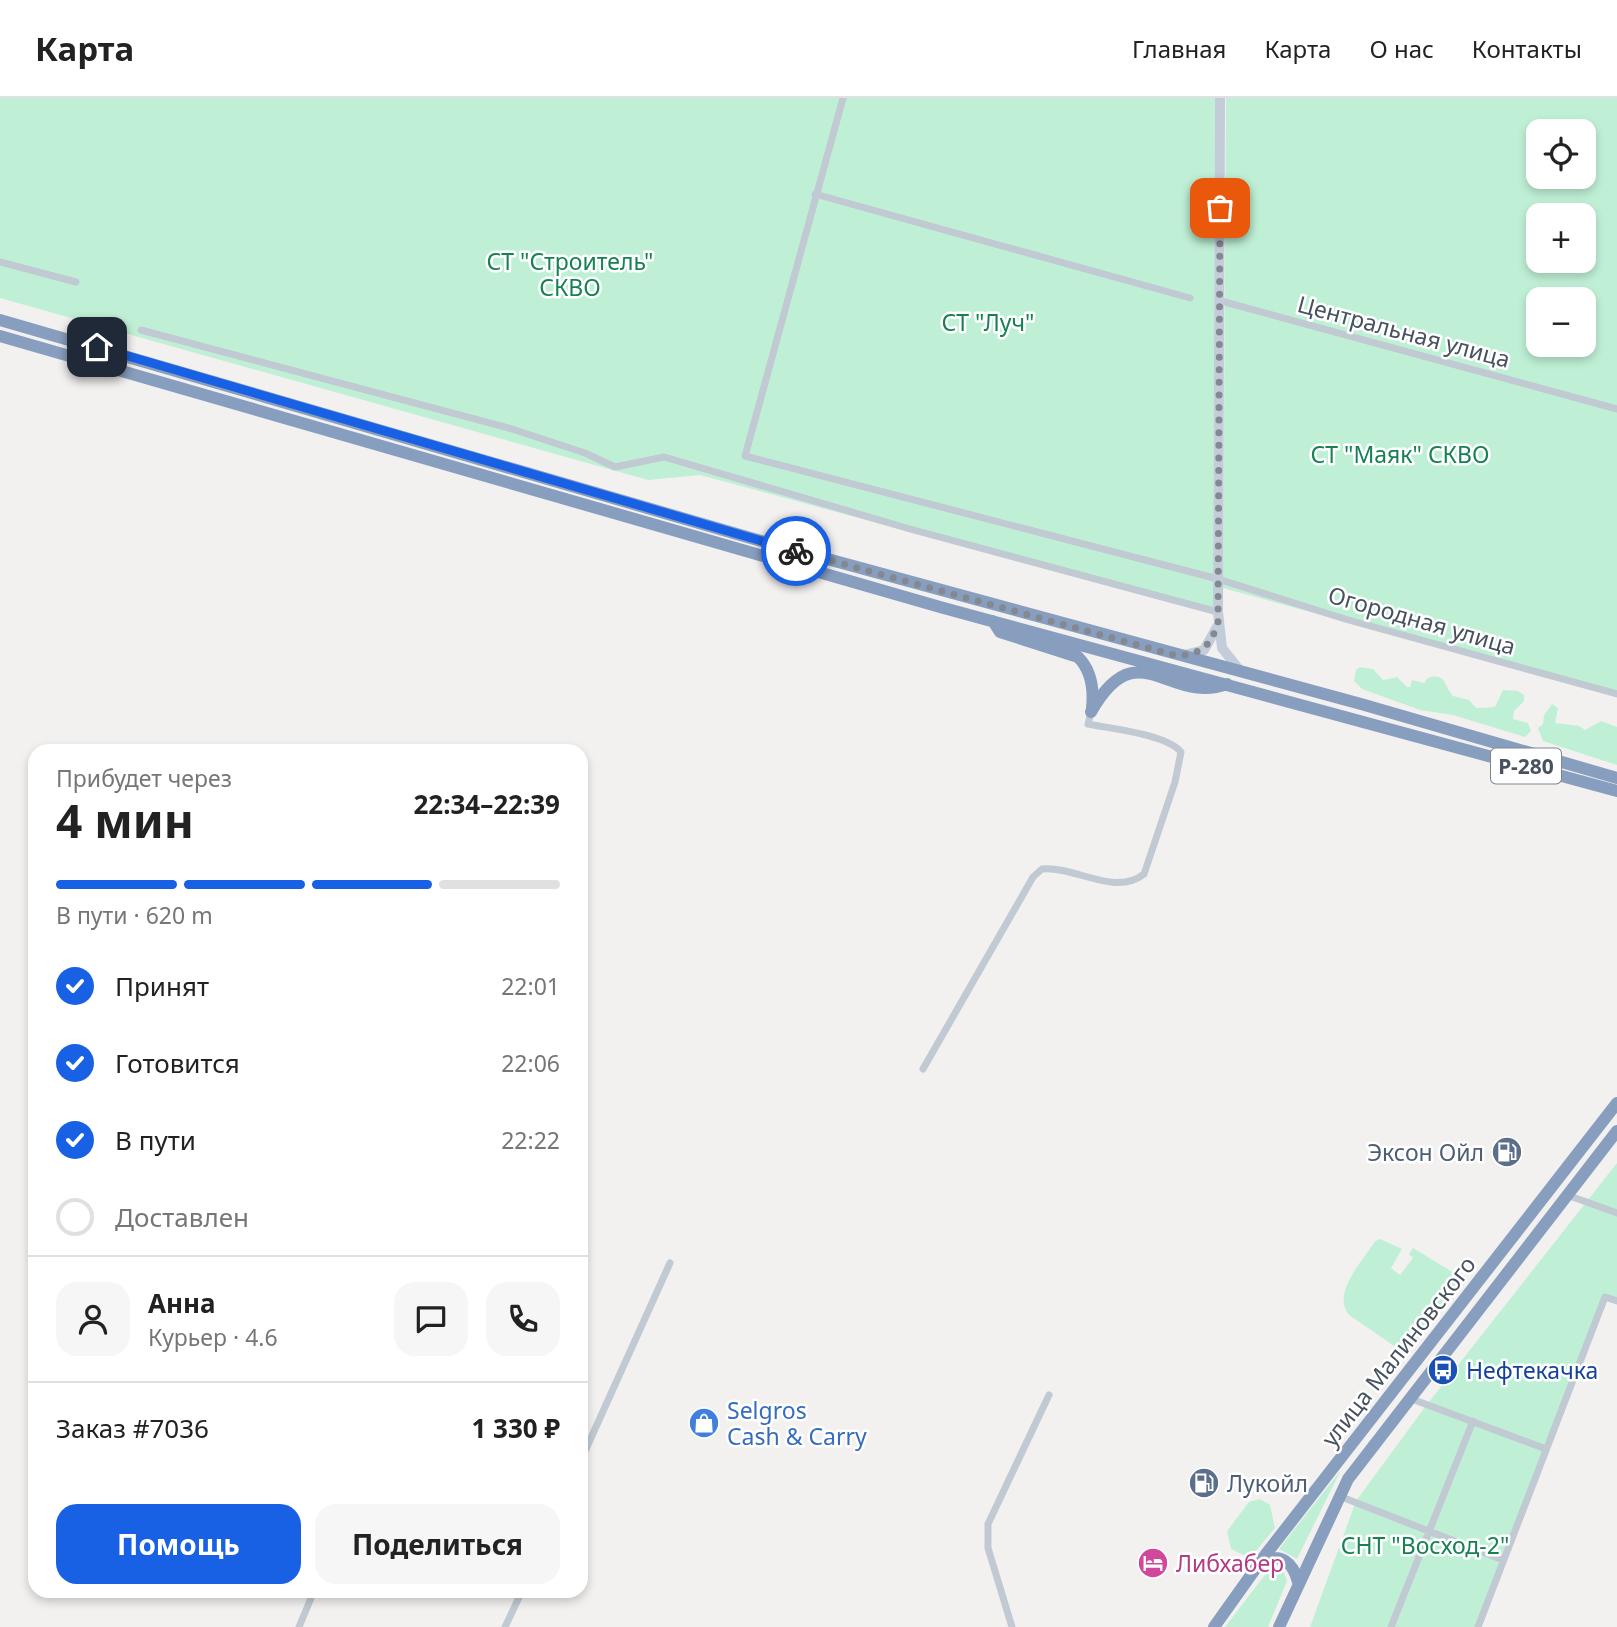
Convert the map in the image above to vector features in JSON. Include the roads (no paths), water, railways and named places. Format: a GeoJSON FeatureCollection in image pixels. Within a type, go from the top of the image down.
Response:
{"type":"FeatureCollection","features":[{"type":"Feature","properties":{"kind":"highway","name":"Р-280"},"geometry":{"type":"LineString","coordinates":[[0,320],[754,539],[1361,704],[1617,778]]}},
{"type":"Feature","properties":{"kind":"highway","name":"Р-280"},"geometry":{"type":"LineString","coordinates":[[0,336],[999,623],[1617,791]]}},
{"type":"Feature","properties":{"kind":"highway"},"geometry":{"type":"LineString","coordinates":[[1009,609],[1001,615],[1000,632],[1078,657],[1086,665],[1091,681],[1091,712]]}},
{"type":"Feature","properties":{"kind":"highway"},"geometry":{"type":"LineString","coordinates":[[1091,712],[1104,689],[1125,674],[1138,672],[1211,690],[1227,684]]}},
{"type":"Feature","properties":{"kind":"highway"},"geometry":{"type":"LineString","coordinates":[[1356,719],[1363,710],[1361,704]]}},
{"type":"Feature","properties":{"kind":"highway","name":"улица Малиновского"},"geometry":{"type":"LineString","coordinates":[[1214,1627],[1261,1561],[1617,1104]]}},
{"type":"Feature","properties":{"kind":"highway","name":"улица Малиновского"},"geometry":{"type":"LineString","coordinates":[[1279,1627],[1339,1496],[1409,1398],[1617,1131]]}},
{"type":"Feature","properties":{"kind":"highway"},"geometry":{"type":"LineString","coordinates":[[1261,1561],[1275,1557],[1285,1559],[1294,1569],[1298,1581]]}},
{"type":"Feature","properties":{"kind":"street"},"geometry":{"type":"LineString","coordinates":[[843,98],[815,194],[1190,298]]}},
{"type":"Feature","properties":{"kind":"street"},"geometry":{"type":"LineString","coordinates":[[1220,98],[1218,617],[1225,656],[1246,673]]}},
{"type":"Feature","properties":{"kind":"street","name":"Огородная улица"},"geometry":{"type":"LineString","coordinates":[[815,194],[745,456],[1218,579],[1345,619],[1617,694]]}},
{"type":"Feature","properties":{"kind":"street"},"geometry":{"type":"LineString","coordinates":[[0,262],[76,282]]}},
{"type":"Feature","properties":{"kind":"street","name":"Центральная улица"},"geometry":{"type":"LineString","coordinates":[[1221,301],[1617,409]]}},
{"type":"Feature","properties":{"kind":"street"},"geometry":{"type":"LineString","coordinates":[[141,330],[512,429],[585,453],[615,467],[664,457],[1218,617]]}},
{"type":"Feature","properties":{"kind":"street"},"geometry":{"type":"LineString","coordinates":[[1178,656],[1204,650],[1210,643],[1218,617]]}},
{"type":"Feature","properties":{"kind":"street"},"geometry":{"type":"LineString","coordinates":[[923,1069],[1033,877],[1042,869],[1063,869],[1114,883],[1126,883],[1144,874],[1175,782],[1181,752],[1175,745],[1162,740],[1088,724],[1091,712]]}},
{"type":"Feature","properties":{"kind":"street"},"geometry":{"type":"LineString","coordinates":[[1567,1195],[1617,1213]]}},
{"type":"Feature","properties":{"kind":"street"},"geometry":{"type":"LineString","coordinates":[[588,1445],[670,1263]]}},
{"type":"Feature","properties":{"kind":"street"},"geometry":{"type":"LineString","coordinates":[[1478,1627],[1605,1297],[1617,1301]]}},
{"type":"Feature","properties":{"kind":"street"},"geometry":{"type":"LineString","coordinates":[[1012,1627],[988,1548],[988,1524],[1049,1395]]}},
{"type":"Feature","properties":{"kind":"street"},"geometry":{"type":"LineString","coordinates":[[1409,1398],[1546,1449]]}},
{"type":"Feature","properties":{"kind":"street"},"geometry":{"type":"LineString","coordinates":[[1391,1627],[1472,1422]]}},
{"type":"Feature","properties":{"kind":"street"},"geometry":{"type":"LineString","coordinates":[[1339,1496],[1503,1560]]}},
{"type":"Feature","properties":{"kind":"street"},"geometry":{"type":"LineString","coordinates":[[299,1627],[311,1598]]}},
{"type":"Feature","properties":{"kind":"street"},"geometry":{"type":"LineString","coordinates":[[505,1627],[519,1598]]}},
{"type":"Feature","properties":{"kind":"place","name":"Эксон Ойл"},"geometry":{"type":"Point","coordinates":[1507,1152]}},
{"type":"Feature","properties":{"kind":"place","name":"Нефтекачка"},"geometry":{"type":"Point","coordinates":[1443,1370]}},
{"type":"Feature","properties":{"kind":"place","name":"Selgros Cash & Carry"},"geometry":{"type":"Point","coordinates":[704,1423]}},
{"type":"Feature","properties":{"kind":"place","name":"Лукойл"},"geometry":{"type":"Point","coordinates":[1204,1483]}},
{"type":"Feature","properties":{"kind":"place","name":"Либхабер"},"geometry":{"type":"Point","coordinates":[1153,1563]}},
{"type":"Feature","properties":{"kind":"park label","name":"СТ \"Строитель\" СКВО"},"geometry":{"type":"Point","coordinates":[570,274]}},
{"type":"Feature","properties":{"kind":"park label","name":"СТ \"Луч\""},"geometry":{"type":"Point","coordinates":[988,322]}},
{"type":"Feature","properties":{"kind":"park label","name":"СТ \"Маяк\" СКВО"},"geometry":{"type":"Point","coordinates":[1400,454]}},
{"type":"Feature","properties":{"kind":"park label","name":"СНТ \"Восход-2\""},"geometry":{"type":"Point","coordinates":[1425,1545]}}]}
